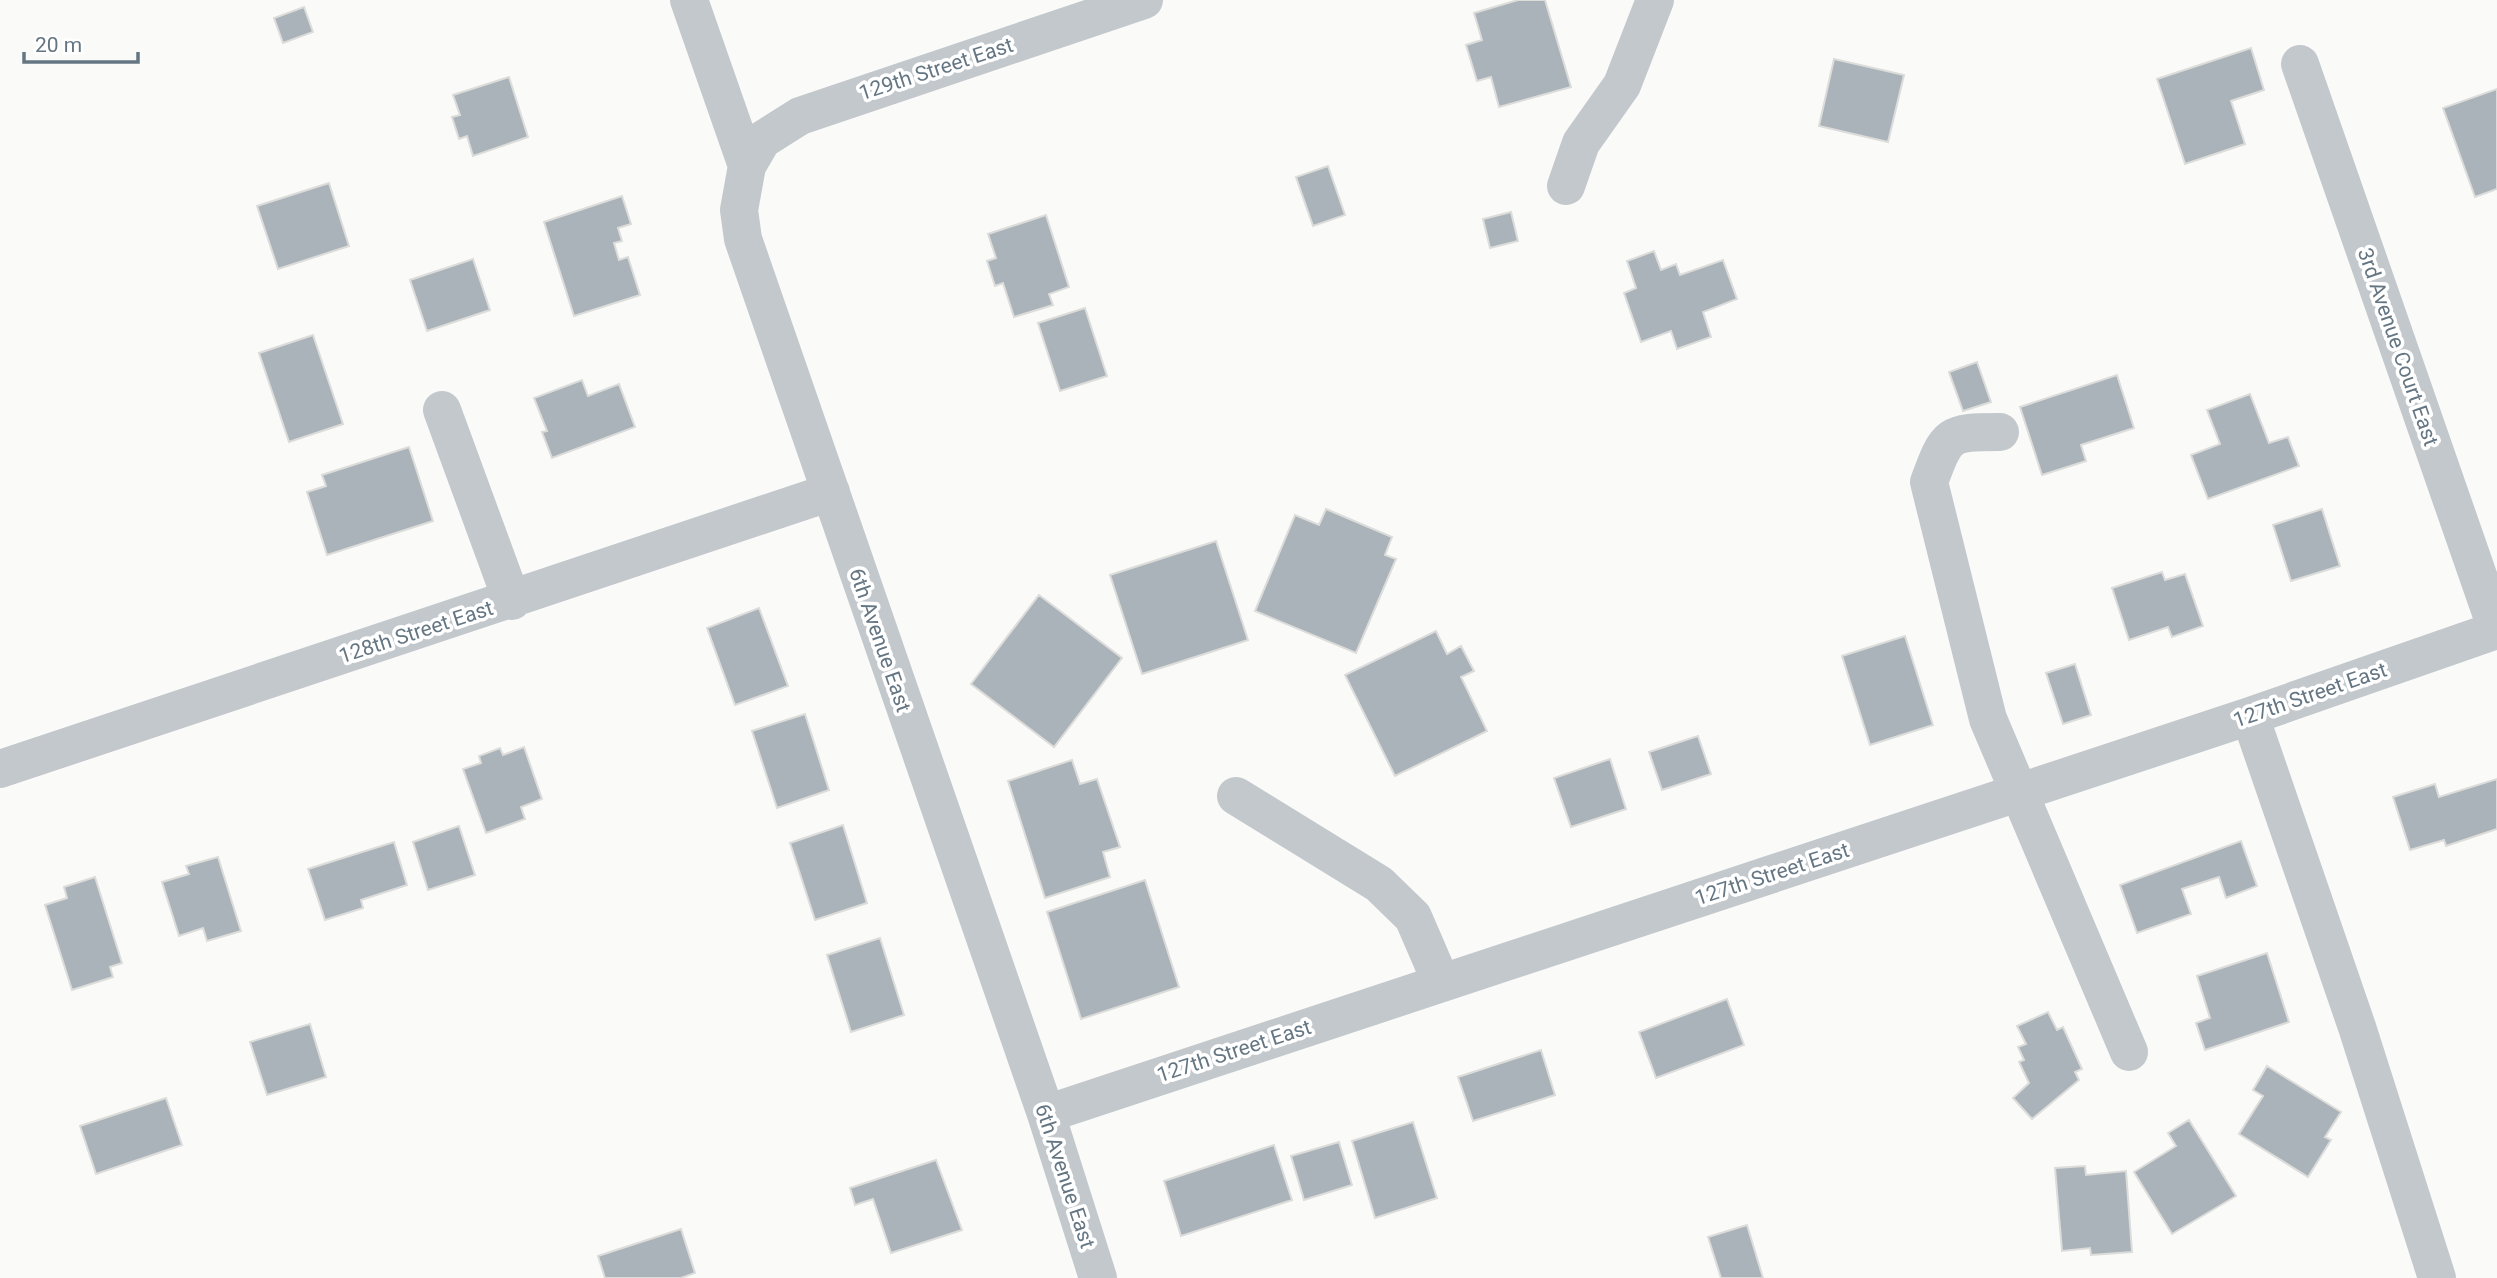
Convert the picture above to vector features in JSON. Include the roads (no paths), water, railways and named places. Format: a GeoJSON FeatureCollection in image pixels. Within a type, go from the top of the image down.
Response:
{"type":"FeatureCollection","features":[{"type":"Feature","properties":{"kind":"street","name":"6th Avenue East"},"geometry":{"type":"LineString","coordinates":[[689,0],[747,166],[739,210],[743,239],[831,492],[864,596],[1046,1114],[1098,1278]]}},
{"type":"Feature","properties":{"kind":"street","name":"129th Street East"},"geometry":{"type":"LineString","coordinates":[[747,166],[762,140],[800,116],[1144,0]]}},
{"type":"Feature","properties":{"kind":"street"},"geometry":{"type":"LineString","coordinates":[[1566,186],[1581,143],[1622,85],[1656,0]]}},
{"type":"Feature","properties":{"kind":"street","name":"3rd Avenue Court East"},"geometry":{"type":"LineString","coordinates":[[2300,64],[2497,630]]}},
{"type":"Feature","properties":{"kind":"street"},"geometry":{"type":"LineString","coordinates":[[442,410],[512,601]]}},
{"type":"Feature","properties":{"kind":"street"},"geometry":{"type":"LineString","coordinates":[[2000,432],[1961,432],[1942,446],[1929,482],[1988,719],[2129,1052]]}},
{"type":"Feature","properties":{"kind":"street","name":"128th Street East"},"geometry":{"type":"LineString","coordinates":[[0,769],[512,601],[831,492]]}},
{"type":"Feature","properties":{"kind":"street","name":"127th Street East"},"geometry":{"type":"LineString","coordinates":[[1046,1114],[2250,716],[2497,630]]}},
{"type":"Feature","properties":{"kind":"street"},"geometry":{"type":"LineString","coordinates":[[2250,716],[2357,1027],[2437,1278]]}},
{"type":"Feature","properties":{"kind":"street"},"geometry":{"type":"LineString","coordinates":[[1236,796],[1379,884],[1413,917],[1441,982]]}}]}
